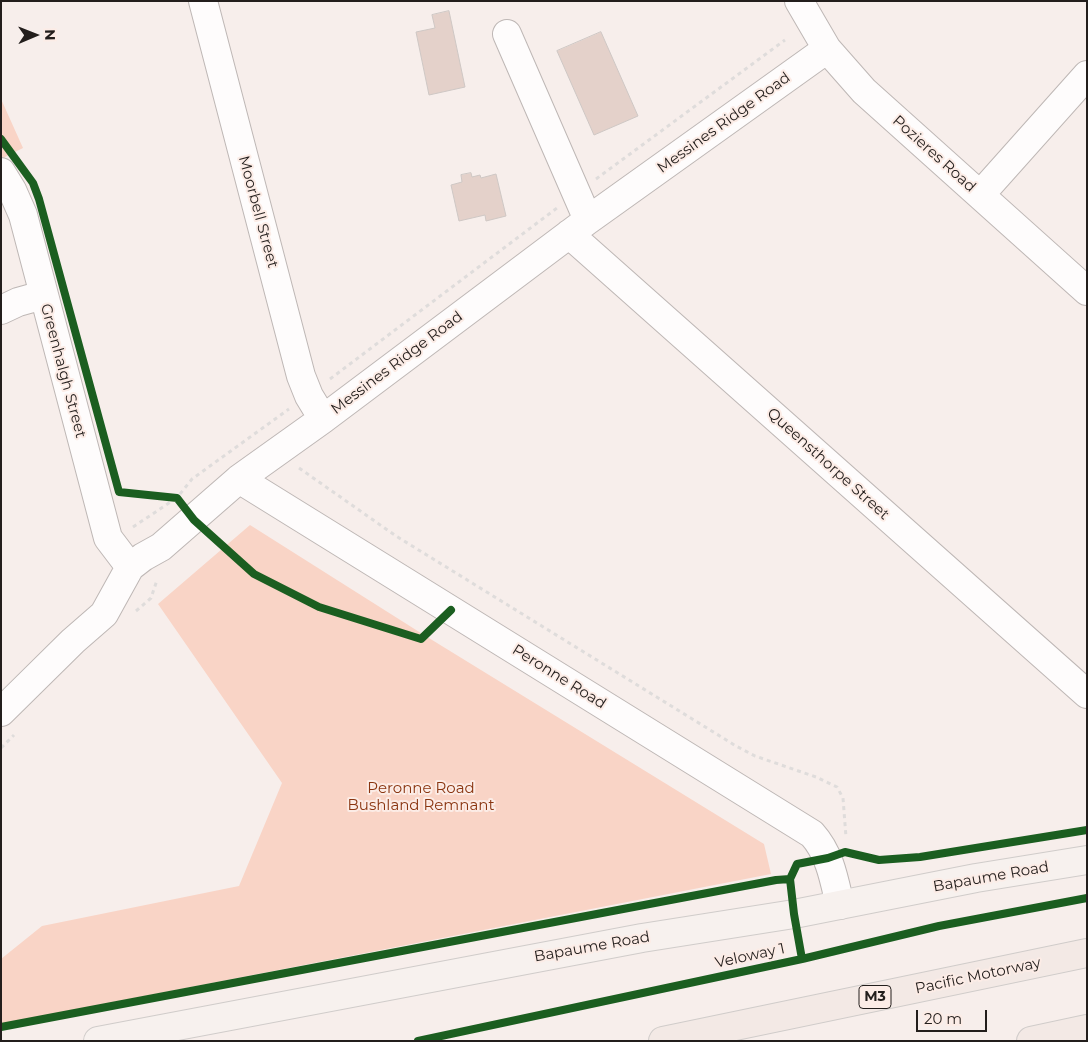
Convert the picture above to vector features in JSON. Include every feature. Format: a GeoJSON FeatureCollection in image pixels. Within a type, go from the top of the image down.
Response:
{"type":"FeatureCollection","features":[{"type":"Feature","properties":{"kind":"highway","name":"Pacific Motorway"},"geometry":{"type":"LineString","coordinates":[[663,1041],[1087,953]]}},
{"type":"Feature","properties":{"kind":"highway"},"geometry":{"type":"LineString","coordinates":[[1032,1041],[1087,1029]]}},
{"type":"Feature","properties":{"kind":"main road","name":"Bapaume Road"},"geometry":{"type":"LineString","coordinates":[[98,1041],[642,938],[794,914],[976,878],[1087,860]]}},
{"type":"Feature","properties":{"kind":"street","name":"Moorbell Street"},"geometry":{"type":"LineString","coordinates":[[203,1],[301,376],[309,396],[323,419]]}},
{"type":"Feature","properties":{"kind":"street","name":"Pozieres Road"},"geometry":{"type":"LineString","coordinates":[[799,1],[827,49],[870,97],[1087,291]]}},
{"type":"Feature","properties":{"kind":"street"},"geometry":{"type":"LineString","coordinates":[[507,34],[579,227]]}},
{"type":"Feature","properties":{"kind":"street","name":"Messines Ridge Road"},"geometry":{"type":"LineString","coordinates":[[11,721],[73,641],[104,614],[130,567],[143,556],[161,548],[240,479],[579,227],[827,49]]}},
{"type":"Feature","properties":{"kind":"street"},"geometry":{"type":"LineString","coordinates":[[980,195],[1087,75]]}},
{"type":"Feature","properties":{"kind":"street","name":"Greenhalgh Street"},"geometry":{"type":"LineString","coordinates":[[1,172],[12,190],[23,215],[108,538],[130,567]]}},
{"type":"Feature","properties":{"kind":"street","name":"Queensthorpe Street"},"geometry":{"type":"LineString","coordinates":[[579,227],[1087,694]]}},
{"type":"Feature","properties":{"kind":"street"},"geometry":{"type":"LineString","coordinates":[[1,310],[18,302],[43,295]]}},
{"type":"Feature","properties":{"kind":"street","name":"Peronne Road"},"geometry":{"type":"LineString","coordinates":[[240,479],[264,496],[812,834],[822,845],[837,855],[840,905]]}},
{"type":"Feature","properties":{"kind":"path"},"geometry":{"type":"LineString","coordinates":[[264,496],[299,468],[396,536],[736,746],[755,756],[816,777],[837,787],[843,798],[847,840],[837,855]]}},
{"type":"Feature","properties":{"kind":"path"},"geometry":{"type":"LineString","coordinates":[[167,497],[177,498],[194,520]]}},
{"type":"Feature","properties":{"kind":"path"},"geometry":{"type":"LineString","coordinates":[[130,617],[151,598],[159,574]]}},
{"type":"Feature","properties":{"kind":"path"},"geometry":{"type":"LineString","coordinates":[[1,748],[11,721]]}},
{"type":"Feature","properties":{"kind":"green space"},"geometry":{"type":"Polygon","coordinates":[[[1,99],[23,148],[1,159],[1,99]]]}},
{"type":"Feature","properties":{"kind":"green space","name":"Peronne Road Bushland Remnant"},"geometry":{"type":"Polygon","coordinates":[[[250,525],[424,635],[764,844],[771,874],[1,1024],[1,959],[42,926],[239,886],[282,783],[158,604],[250,525]]]}},
{"type":"Feature","properties":{"kind":"building"},"geometry":{"type":"Polygon","coordinates":[[[449,11],[465,87],[429,95],[416,32],[435,28],[432,15],[449,11]]]}},
{"type":"Feature","properties":{"kind":"building"},"geometry":{"type":"Polygon","coordinates":[[[601,32],[638,116],[594,135],[557,51],[601,32]]]}},
{"type":"Feature","properties":{"kind":"building"},"geometry":{"type":"Polygon","coordinates":[[[471,173],[472,177],[480,175],[481,178],[496,174],[506,216],[486,221],[485,215],[459,221],[451,185],[462,182],[461,175],[471,173]]]}},
{"type":"Feature","properties":{"kind":"cycle path"},"geometry":{"type":"LineString","coordinates":[[1,139],[33,183],[39,199],[119,492],[177,498],[194,520],[254,574],[319,607],[421,639],[451,610]]}},
{"type":"Feature","properties":{"kind":"cycle path"},"geometry":{"type":"LineString","coordinates":[[1,1027],[776,880],[790,879],[797,864],[828,858],[845,852],[879,860],[920,857],[1087,830]]}},
{"type":"Feature","properties":{"kind":"cycle path"},"geometry":{"type":"LineString","coordinates":[[790,879],[802,959]]}},
{"type":"Feature","properties":{"kind":"cycle path","name":"Veloway 1"},"geometry":{"type":"LineString","coordinates":[[418,1041],[802,959],[939,926],[1087,898]]}}]}
